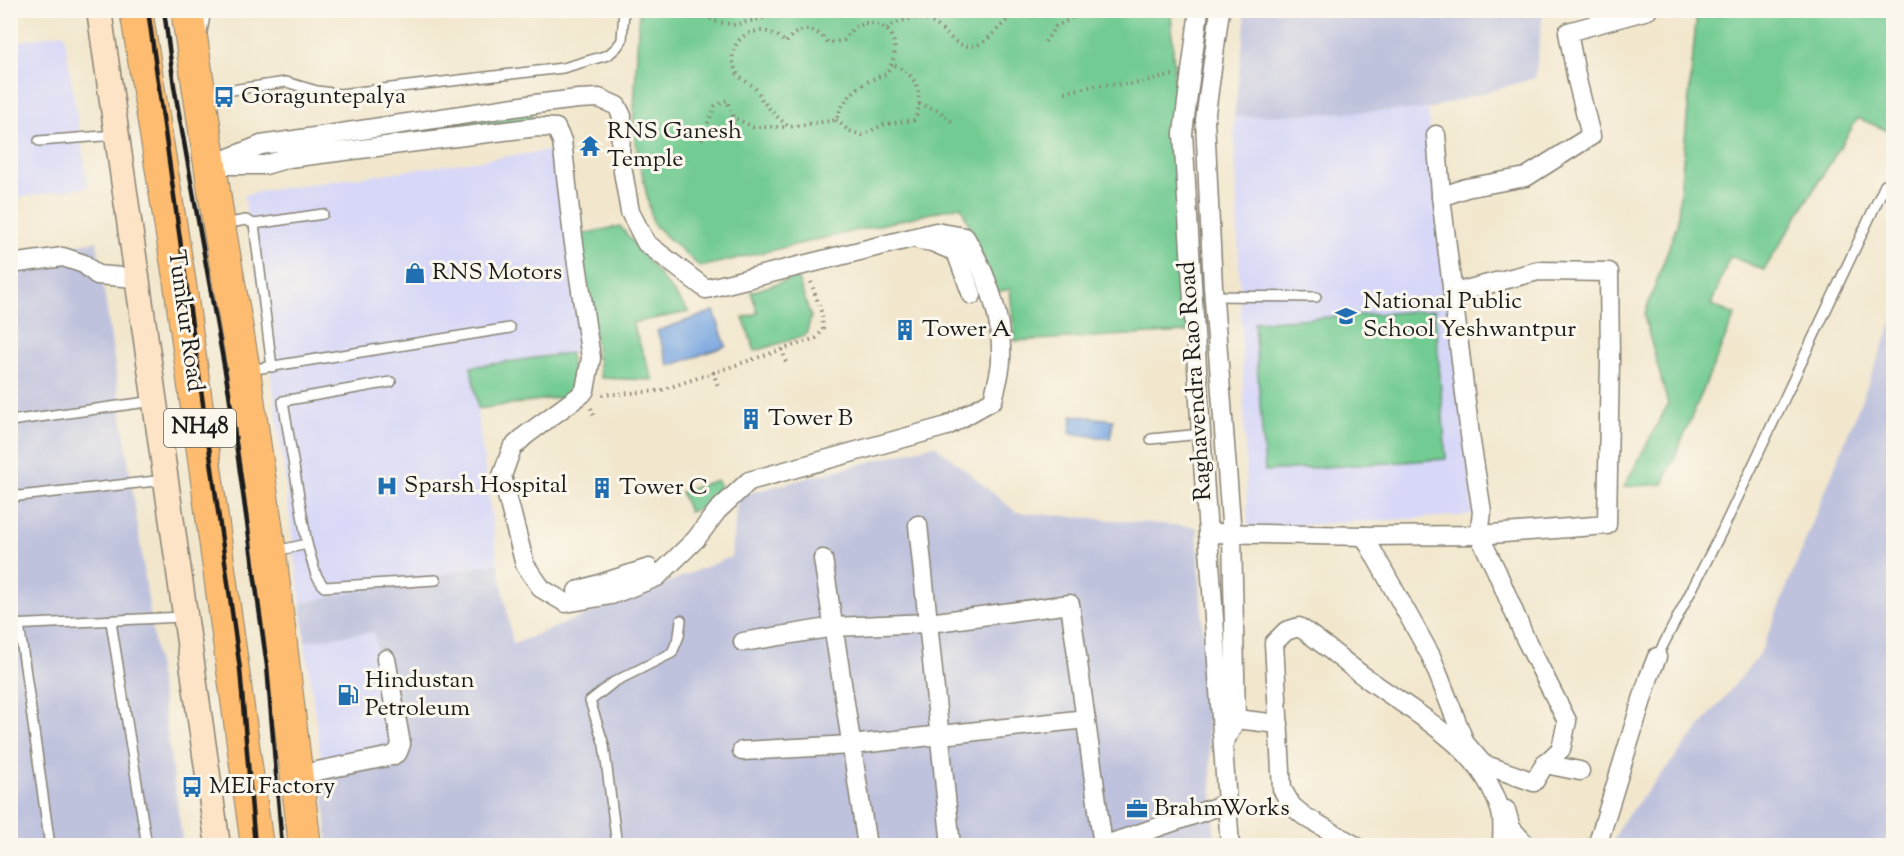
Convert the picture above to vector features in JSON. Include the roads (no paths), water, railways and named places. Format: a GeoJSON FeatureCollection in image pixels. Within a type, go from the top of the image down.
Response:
{"type":"FeatureCollection","features":[{"type":"Feature","properties":{"kind":"highway","name":"Tumkur Road"},"geometry":{"type":"LineString","coordinates":[[136,10],[180,284],[257,846]]}},
{"type":"Feature","properties":{"kind":"highway","name":"Tumkur Road"},"geometry":{"type":"LineString","coordinates":[[187,10],[219,225],[258,369],[270,552],[305,846]]}},
{"type":"Feature","properties":{"kind":"main road"},"geometry":{"type":"LineString","coordinates":[[99,10],[218,846]]}},
{"type":"Feature","properties":{"kind":"street","name":"Raghavendra Rao Road"},"geometry":{"type":"LineString","coordinates":[[1199,10],[1183,133],[1201,434],[1230,846]]}},
{"type":"Feature","properties":{"kind":"street","name":"Raghavendra Rao Road"},"geometry":{"type":"LineString","coordinates":[[1220,10],[1204,120],[1214,296],[1232,535],[1236,719],[1223,745]]}},
{"type":"Feature","properties":{"kind":"street"},"geometry":{"type":"LineString","coordinates":[[1441,196],[1466,188],[1526,177],[1591,136],[1568,32],[1648,10]]}},
{"type":"Feature","properties":{"kind":"street"},"geometry":{"type":"LineString","coordinates":[[599,98],[617,106],[622,116],[620,154],[630,212],[646,243],[706,289],[936,232],[965,237],[979,261],[1001,329],[1001,361],[993,400],[946,426],[749,482],[717,511],[696,539],[657,577],[611,595],[566,603],[542,589],[525,565],[502,476],[512,447],[585,390],[591,358],[573,237],[562,141],[556,128],[537,127],[289,159],[265,165],[211,165],[261,145],[535,104],[599,98]]}},
{"type":"Feature","properties":{"kind":"street"},"geometry":{"type":"LineString","coordinates":[[535,104],[537,127]]}},
{"type":"Feature","properties":{"kind":"street"},"geometry":{"type":"LineString","coordinates":[[1364,536],[1431,656],[1465,743],[1483,764],[1534,782],[1545,764],[1561,749],[1567,722],[1479,535],[1482,512],[1470,435],[1441,196],[1436,135]]}},
{"type":"Feature","properties":{"kind":"street"},"geometry":{"type":"LineString","coordinates":[[909,238],[932,242],[956,252],[972,295]]}},
{"type":"Feature","properties":{"kind":"street"},"geometry":{"type":"LineString","coordinates":[[10,264],[63,257],[84,264],[97,275],[137,278]]}},
{"type":"Feature","properties":{"kind":"street"},"geometry":{"type":"LineString","coordinates":[[1208,533],[1364,536],[1479,535],[1607,525],[1609,272],[1538,272],[1454,293]]}},
{"type":"Feature","properties":{"kind":"street"},"geometry":{"type":"LineString","coordinates":[[918,525],[951,846]]}},
{"type":"Feature","properties":{"kind":"street"},"geometry":{"type":"LineString","coordinates":[[823,559],[867,846]]}},
{"type":"Feature","properties":{"kind":"street"},"geometry":{"type":"LineString","coordinates":[[558,598],[650,568]]}},
{"type":"Feature","properties":{"kind":"street"},"geometry":{"type":"LineString","coordinates":[[744,642],[834,627],[929,623],[1070,604],[1103,846],[1228,803]]}},
{"type":"Feature","properties":{"kind":"street"},"geometry":{"type":"LineString","coordinates":[[1356,846],[1304,816],[1292,806],[1282,789],[1274,643],[1286,631],[1299,627],[1327,646],[1357,672],[1455,740],[1484,774],[1501,810],[1502,846]]}},
{"type":"Feature","properties":{"kind":"street"},"geometry":{"type":"LineString","coordinates":[[1597,846],[1657,657]]}},
{"type":"Feature","properties":{"kind":"street"},"geometry":{"type":"LineString","coordinates":[[297,775],[392,756],[398,752],[401,744],[386,659]]}},
{"type":"Feature","properties":{"kind":"street"},"geometry":{"type":"LineString","coordinates":[[742,751],[851,745],[1086,718]]}},
{"type":"Feature","properties":{"kind":"street"},"geometry":{"type":"LineString","coordinates":[[1236,719],[1279,724]]}},
{"type":"Feature","properties":{"kind":"street"},"geometry":{"type":"LineString","coordinates":[[1545,764],[1580,771]]}},
{"type":"Feature","properties":{"kind":"street"},"geometry":{"type":"LineString","coordinates":[[1496,768],[1510,828],[1527,846]]}},
{"type":"Feature","properties":{"kind":"lane"},"geometry":{"type":"LineString","coordinates":[[195,65],[206,10]]}},
{"type":"Feature","properties":{"kind":"lane"},"geometry":{"type":"LineString","coordinates":[[200,95],[286,82],[317,91],[340,94],[563,68],[608,55],[617,47],[622,40],[624,10]]}},
{"type":"Feature","properties":{"kind":"lane"},"geometry":{"type":"LineString","coordinates":[[39,141],[116,135]]}},
{"type":"Feature","properties":{"kind":"lane"},"geometry":{"type":"LineString","coordinates":[[1657,657],[1722,531],[1885,185]]}},
{"type":"Feature","properties":{"kind":"lane"},"geometry":{"type":"LineString","coordinates":[[219,225],[246,220],[254,224],[323,214]]}},
{"type":"Feature","properties":{"kind":"lane"},"geometry":{"type":"LineString","coordinates":[[254,224],[258,369],[510,328]]}},
{"type":"Feature","properties":{"kind":"lane"},"geometry":{"type":"LineString","coordinates":[[1214,296],[1316,297]]}},
{"type":"Feature","properties":{"kind":"lane"},"geometry":{"type":"LineString","coordinates":[[391,382],[283,401],[307,543],[316,575],[324,587],[436,580]]}},
{"type":"Feature","properties":{"kind":"lane"},"geometry":{"type":"LineString","coordinates":[[10,421],[154,401]]}},
{"type":"Feature","properties":{"kind":"lane"},"geometry":{"type":"LineString","coordinates":[[1151,439],[1201,434]]}},
{"type":"Feature","properties":{"kind":"lane"},"geometry":{"type":"LineString","coordinates":[[10,497],[165,480]]}},
{"type":"Feature","properties":{"kind":"lane"},"geometry":{"type":"LineString","coordinates":[[270,552],[307,543]]}},
{"type":"Feature","properties":{"kind":"lane"},"geometry":{"type":"LineString","coordinates":[[50,846],[15,625],[111,622],[185,616]]}},
{"type":"Feature","properties":{"kind":"lane"},"geometry":{"type":"LineString","coordinates":[[617,846],[604,745],[590,701],[614,682],[672,653],[679,636],[681,620]]}},
{"type":"Feature","properties":{"kind":"lane"},"geometry":{"type":"LineString","coordinates":[[111,622],[147,846]]}},
{"type":"Feature","properties":{"kind":"water"},"geometry":{"type":"Polygon","coordinates":[[[714,311],[726,346],[669,366],[657,331],[714,311]]]}},
{"type":"Feature","properties":{"kind":"water"},"geometry":{"type":"Polygon","coordinates":[[[1072,415],[1113,420],[1111,439],[1070,433],[1072,415]]]}},
{"type":"Feature","properties":{"kind":"railway"},"geometry":{"type":"LineString","coordinates":[[148,10],[240,669],[255,846]]}},
{"type":"Feature","properties":{"kind":"railway"},"geometry":{"type":"LineString","coordinates":[[164,10],[174,86],[229,393],[267,666],[282,846]]}},
{"type":"Feature","properties":{"kind":"place","name":"Goraguntepalya"},"geometry":{"type":"Point","coordinates":[224,97]}},
{"type":"Feature","properties":{"kind":"place","name":"RNS Ganesh Temple"},"geometry":{"type":"Point","coordinates":[590,146]}},
{"type":"Feature","properties":{"kind":"place","name":"RNS Motors"},"geometry":{"type":"Point","coordinates":[415,273]}},
{"type":"Feature","properties":{"kind":"place","name":"National Public School Yeshwantpur"},"geometry":{"type":"Point","coordinates":[1346,316]}},
{"type":"Feature","properties":{"kind":"place","name":"Tower A"},"geometry":{"type":"Point","coordinates":[905,330]}},
{"type":"Feature","properties":{"kind":"place","name":"Tower B"},"geometry":{"type":"Point","coordinates":[751,419]}},
{"type":"Feature","properties":{"kind":"place","name":"Sparsh Hospital"},"geometry":{"type":"Point","coordinates":[387,486]}},
{"type":"Feature","properties":{"kind":"place","name":"Tower C"},"geometry":{"type":"Point","coordinates":[602,488]}},
{"type":"Feature","properties":{"kind":"place","name":"Hindustan Petroleum"},"geometry":{"type":"Point","coordinates":[348,695]}},
{"type":"Feature","properties":{"kind":"place","name":"MEI Factory"},"geometry":{"type":"Point","coordinates":[192,787]}},
{"type":"Feature","properties":{"kind":"place","name":"BrahmWorks"},"geometry":{"type":"Point","coordinates":[1137,809]}}]}
